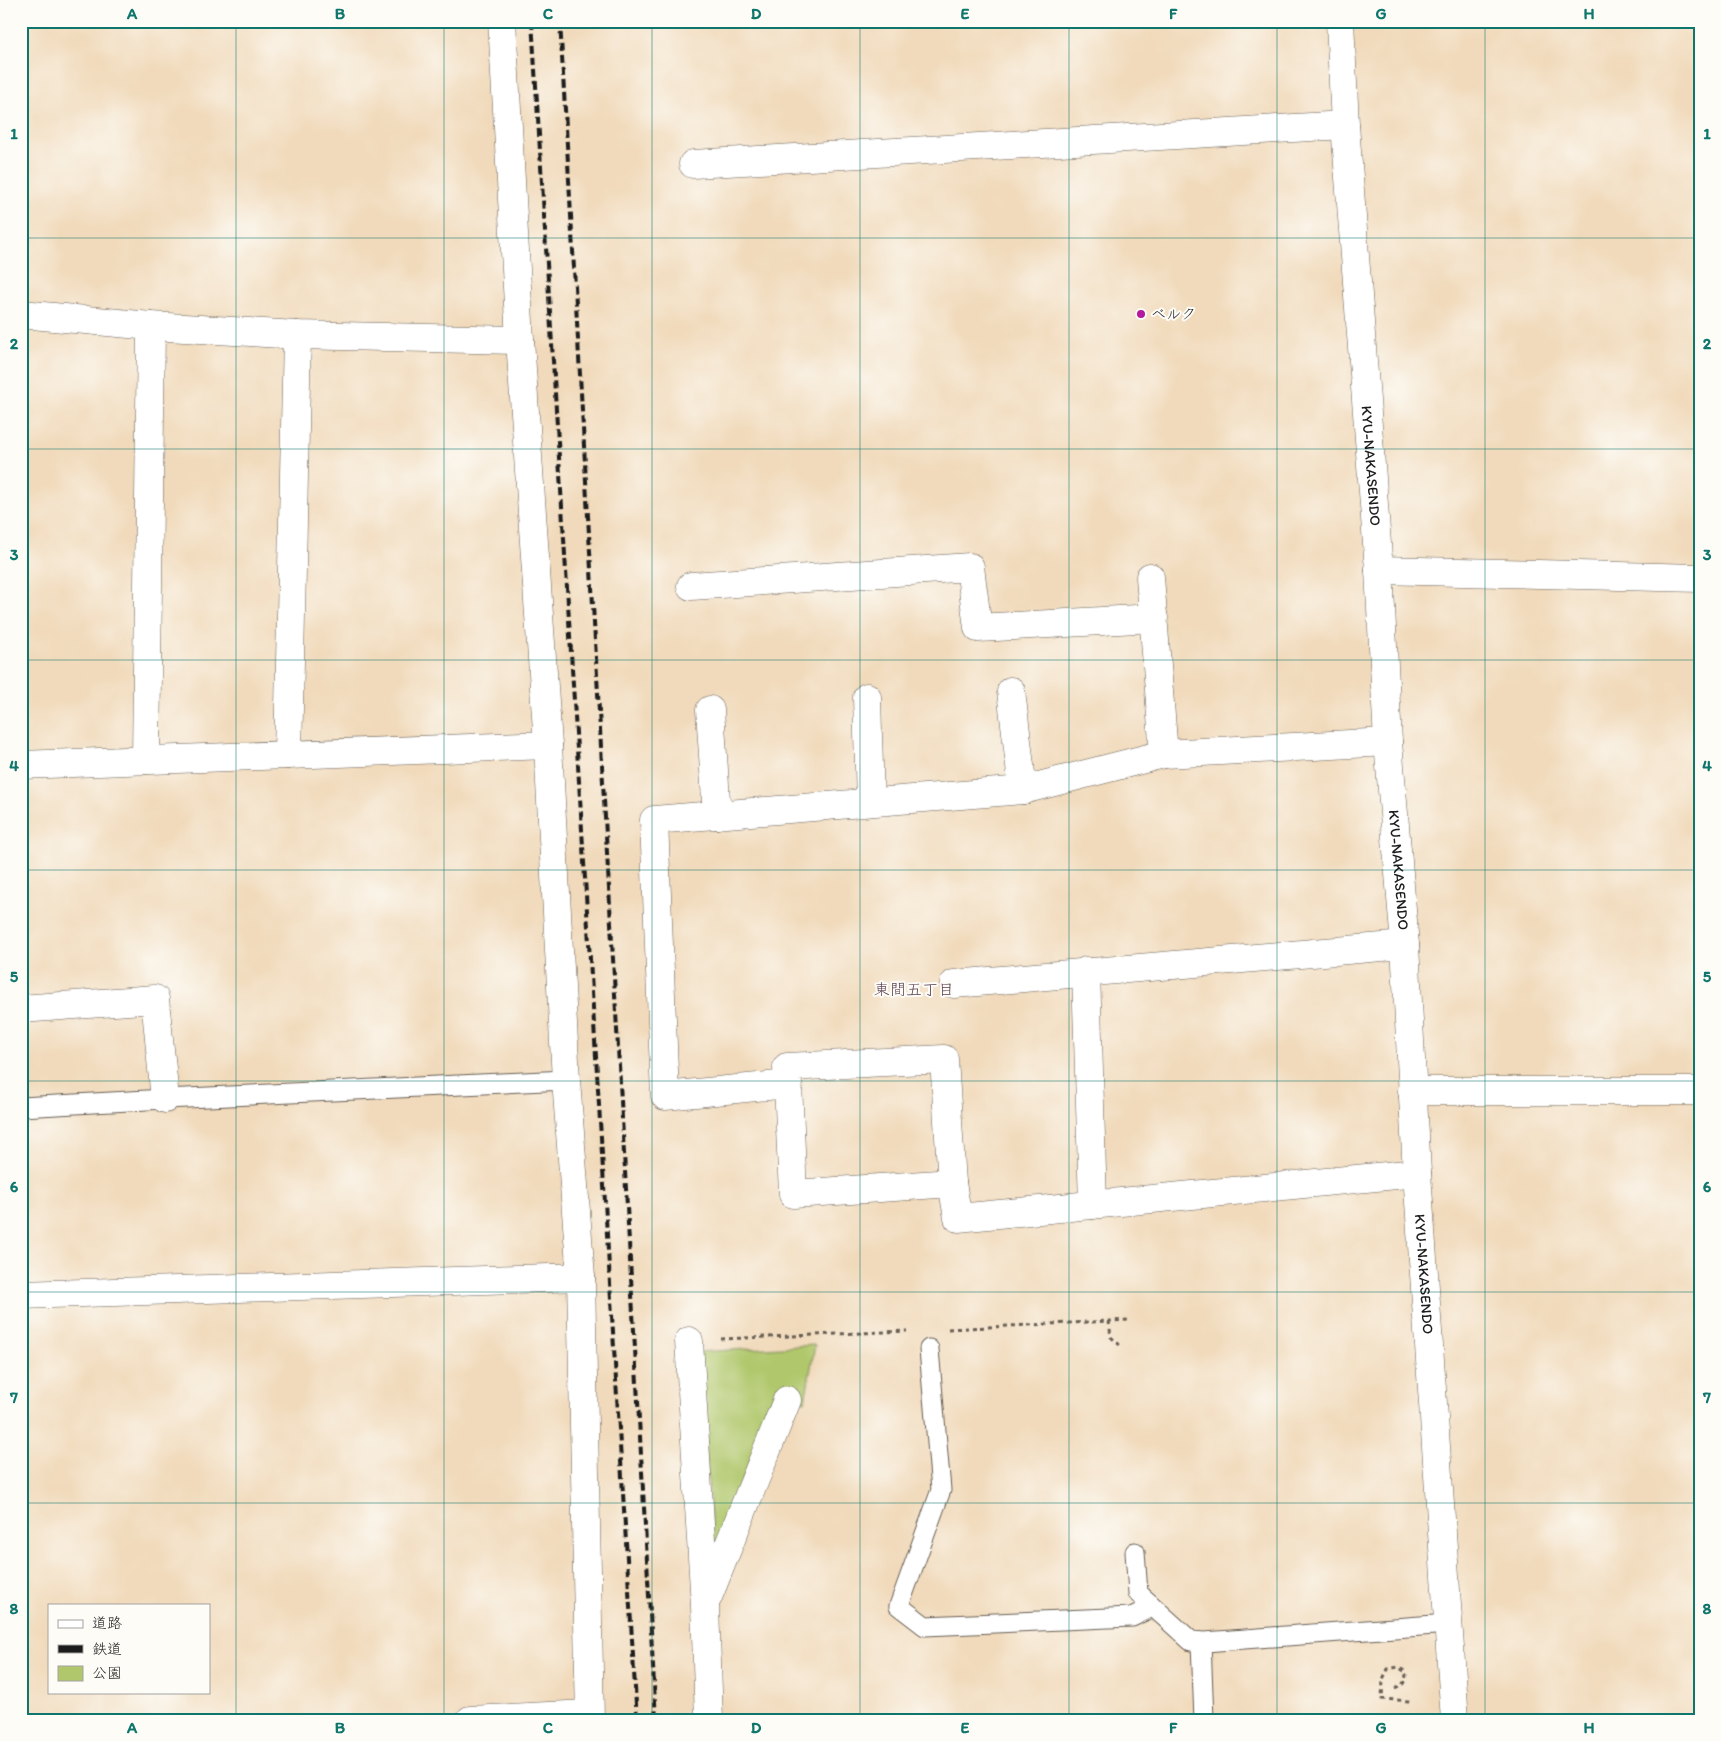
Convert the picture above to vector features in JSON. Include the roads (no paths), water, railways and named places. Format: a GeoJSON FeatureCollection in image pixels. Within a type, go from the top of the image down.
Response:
{"type":"FeatureCollection","features":[{"type":"Feature","properties":{"kind":"street"},"geometry":{"type":"LineString","coordinates":[[470,1720],[589,1717],[581,1277],[566,1080],[548,745],[520,340],[502,21]]}},
{"type":"Feature","properties":{"kind":"street","name":"KYU-NAKASENDO"},"geometry":{"type":"LineString","coordinates":[[1340,21],[1345,125],[1379,570],[1388,742],[1405,945],[1412,1092],[1455,1720]]}},
{"type":"Feature","properties":{"kind":"street"},"geometry":{"type":"LineString","coordinates":[[693,164],[1345,125]]}},
{"type":"Feature","properties":{"kind":"street"},"geometry":{"type":"LineString","coordinates":[[21,314],[151,326],[297,335],[520,340]]}},
{"type":"Feature","properties":{"kind":"street"},"geometry":{"type":"LineString","coordinates":[[146,760],[151,326]]}},
{"type":"Feature","properties":{"kind":"street"},"geometry":{"type":"LineString","coordinates":[[288,755],[297,335]]}},
{"type":"Feature","properties":{"kind":"street"},"geometry":{"type":"LineString","coordinates":[[692,586],[970,566],[978,628],[1154,618]]}},
{"type":"Feature","properties":{"kind":"street"},"geometry":{"type":"LineString","coordinates":[[1379,570],[1700,578]]}},
{"type":"Feature","properties":{"kind":"street"},"geometry":{"type":"LineString","coordinates":[[1150,577],[1164,754]]}},
{"type":"Feature","properties":{"kind":"street"},"geometry":{"type":"LineString","coordinates":[[1011,691],[1023,790]]}},
{"type":"Feature","properties":{"kind":"street"},"geometry":{"type":"LineString","coordinates":[[867,697],[870,802]]}},
{"type":"Feature","properties":{"kind":"street"},"geometry":{"type":"LineString","coordinates":[[710,710],[717,815]]}},
{"type":"Feature","properties":{"kind":"street"},"geometry":{"type":"LineString","coordinates":[[788,1084],[665,1096],[654,820],[1023,790],[1164,754],[1388,742]]}},
{"type":"Feature","properties":{"kind":"street"},"geometry":{"type":"LineString","coordinates":[[21,765],[548,745]]}},
{"type":"Feature","properties":{"kind":"street"},"geometry":{"type":"LineString","coordinates":[[954,984],[1086,971],[1405,945]]}},
{"type":"Feature","properties":{"kind":"street"},"geometry":{"type":"LineString","coordinates":[[1086,971],[1093,1205]]}},
{"type":"Feature","properties":{"kind":"street"},"geometry":{"type":"LineString","coordinates":[[21,1009],[155,999],[165,1099]]}},
{"type":"Feature","properties":{"kind":"street"},"geometry":{"type":"LineString","coordinates":[[952,1183],[793,1194],[787,1067],[944,1059],[952,1183],[958,1218],[1418,1174]]}},
{"type":"Feature","properties":{"kind":"street"},"geometry":{"type":"LineString","coordinates":[[1412,1092],[1700,1091]]}},
{"type":"Feature","properties":{"kind":"street"},"geometry":{"type":"LineString","coordinates":[[21,1295],[581,1277]]}},
{"type":"Feature","properties":{"kind":"street"},"geometry":{"type":"LineString","coordinates":[[689,1341],[705,1606],[708,1720]]}},
{"type":"Feature","properties":{"kind":"street"},"geometry":{"type":"LineString","coordinates":[[705,1606],[787,1400]]}},
{"type":"Feature","properties":{"kind":"lane"},"geometry":{"type":"LineString","coordinates":[[21,1107],[566,1080]]}},
{"type":"Feature","properties":{"kind":"lane"},"geometry":{"type":"LineString","coordinates":[[929,1349],[941,1490],[899,1606],[925,1626],[1132,1617],[1152,1607]]}},
{"type":"Feature","properties":{"kind":"lane"},"geometry":{"type":"LineString","coordinates":[[1135,1552],[1138,1593],[1191,1641],[1201,1642],[1448,1624]]}},
{"type":"Feature","properties":{"kind":"lane"},"geometry":{"type":"LineString","coordinates":[[1201,1642],[1204,1720]]}},
{"type":"Feature","properties":{"kind":"railway"},"geometry":{"type":"LineString","coordinates":[[532,21],[637,1720]]}},
{"type":"Feature","properties":{"kind":"railway"},"geometry":{"type":"LineString","coordinates":[[560,21],[656,1720]]}},
{"type":"Feature","properties":{"kind":"place","name":"ベルク"},"geometry":{"type":"Point","coordinates":[1141,314]}},
{"type":"Feature","properties":{"kind":"district","name":"東間五丁目"},"geometry":{"type":"Point","coordinates":[914,989]}}]}
